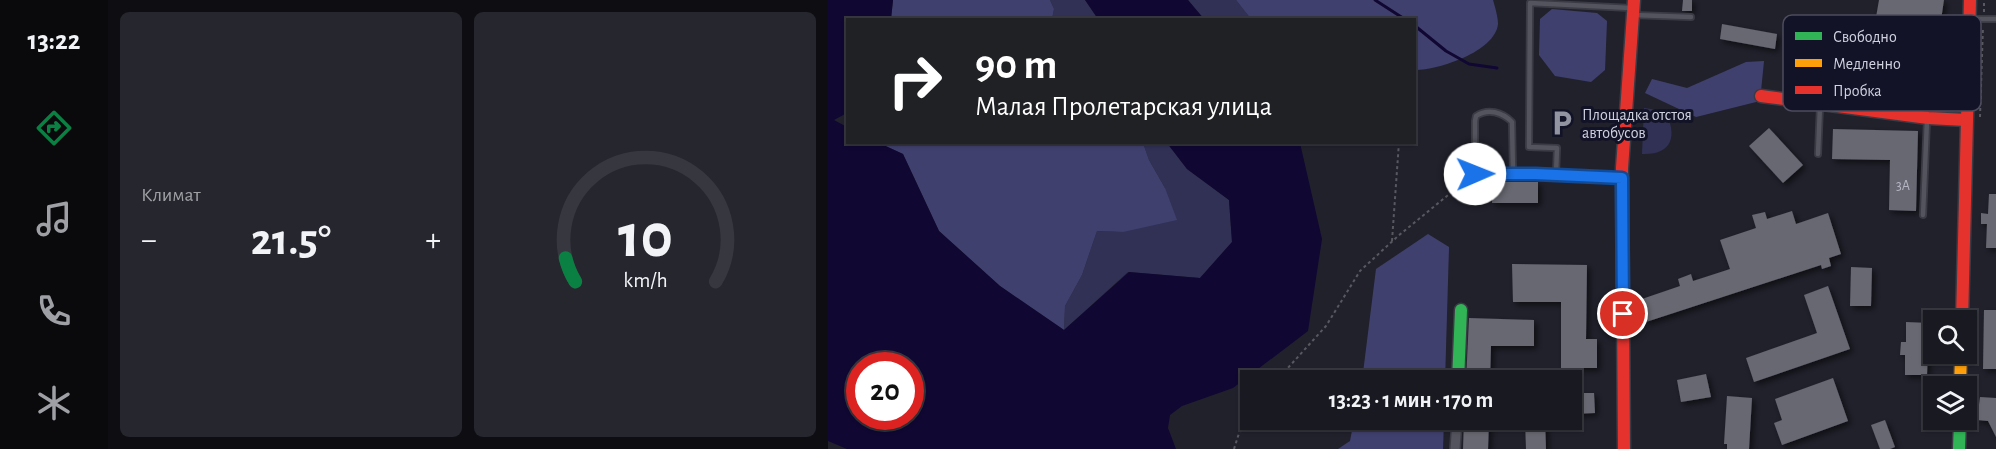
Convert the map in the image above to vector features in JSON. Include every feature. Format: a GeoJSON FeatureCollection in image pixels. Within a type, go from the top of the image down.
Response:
{"type":"FeatureCollection","features":[{"type":"Feature","properties":{"kind":"street"},"geometry":{"type":"LineString","coordinates":[[1969,15],[1970,0]]}},
{"type":"Feature","properties":{"kind":"street"},"geometry":{"type":"LineString","coordinates":[[1624,449],[1622,178],[1634,7]]}},
{"type":"Feature","properties":{"kind":"street"},"geometry":{"type":"LineString","coordinates":[[1761,96],[1783,99]]}},
{"type":"Feature","properties":{"kind":"street"},"geometry":{"type":"LineString","coordinates":[[1882,111],[1966,120]]}},
{"type":"Feature","properties":{"kind":"street"},"geometry":{"type":"LineString","coordinates":[[1962,310],[1966,111]]}},
{"type":"Feature","properties":{"kind":"street"},"geometry":{"type":"LineString","coordinates":[[1458,370],[1461,310]]}},
{"type":"Feature","properties":{"kind":"street"},"geometry":{"type":"LineString","coordinates":[[1455,449],[1456,430]]}},
{"type":"Feature","properties":{"kind":"street"},"geometry":{"type":"LineString","coordinates":[[1959,449],[1960,430]]}},
{"type":"Feature","properties":{"kind":"lane"},"geometry":{"type":"LineString","coordinates":[[1556,174],[1557,148],[1529,147],[1530,3],[1634,7],[1691,17]]}},
{"type":"Feature","properties":{"kind":"lane"},"geometry":{"type":"LineString","coordinates":[[1818,154],[1820,111]]}},
{"type":"Feature","properties":{"kind":"lane"},"geometry":{"type":"LineString","coordinates":[[1513,173],[1512,122],[1498,112],[1481,113],[1476,116],[1475,174],[1556,174],[1622,178]]}},
{"type":"Feature","properties":{"kind":"lane"},"geometry":{"type":"LineString","coordinates":[[1923,215],[1928,117]]}},
{"type":"Feature","properties":{"kind":"path"},"geometry":{"type":"LineString","coordinates":[[1392,241],[1400,144]]}},
{"type":"Feature","properties":{"kind":"path"},"geometry":{"type":"LineString","coordinates":[[1286,370],[1326,326],[1360,271],[1392,241],[1475,174]]}},
{"type":"Feature","properties":{"kind":"path"},"geometry":{"type":"LineString","coordinates":[[1234,449],[1240,430]]}},
{"type":"Feature","properties":{"kind":"shaded area"},"geometry":{"type":"Polygon","coordinates":[[[828,0],[893,0],[891,18],[846,18],[846,114],[834,120],[846,126],[846,144],[881,144],[903,154],[939,231],[1000,286],[1064,330],[1129,272],[1200,278],[1232,242],[1229,200],[1187,169],[1168,144],[1300,144],[1322,239],[1308,331],[1257,370],[1240,370],[1240,383],[1233,388],[1182,406],[1170,415],[1168,428],[1176,449],[847,449],[828,441],[828,0]]]}},
{"type":"Feature","properties":{"kind":"shaded area"},"geometry":{"type":"Polygon","coordinates":[[[893,0],[1050,0],[1054,9],[1052,18],[891,18],[893,0]]]}},
{"type":"Feature","properties":{"kind":"shaded area"},"geometry":{"type":"Polygon","coordinates":[[[1050,0],[1085,0],[1097,18],[1052,18],[1054,9],[1050,0]]]}},
{"type":"Feature","properties":{"kind":"shaded area"},"geometry":{"type":"Polygon","coordinates":[[[1085,0],[1188,0],[1203,18],[1097,18],[1085,0]]]}},
{"type":"Feature","properties":{"kind":"shaded area"},"geometry":{"type":"Polygon","coordinates":[[[1188,0],[1236,0],[1250,18],[1203,18],[1188,0]]]}},
{"type":"Feature","properties":{"kind":"shaded area"},"geometry":{"type":"Polygon","coordinates":[[[1236,0],[1493,0],[1498,24],[1495,34],[1487,43],[1464,58],[1437,67],[1416,70],[1416,18],[1250,18],[1236,0]]]}},
{"type":"Feature","properties":{"kind":"shaded area"},"geometry":{"type":"Polygon","coordinates":[[[1552,9],[1597,13],[1607,21],[1605,70],[1591,82],[1555,76],[1539,55],[1540,19],[1552,9]]]}},
{"type":"Feature","properties":{"kind":"shaded area"},"geometry":{"type":"Polygon","coordinates":[[[1764,61],[1760,101],[1696,117],[1645,93],[1652,79],[1687,88],[1746,62],[1764,61]]]}},
{"type":"Feature","properties":{"kind":"shaded area"},"geometry":{"type":"Polygon","coordinates":[[[1644,108],[1665,111],[1671,128],[1671,136],[1670,142],[1660,151],[1642,154],[1644,108]]]}},
{"type":"Feature","properties":{"kind":"shaded area"},"geometry":{"type":"Polygon","coordinates":[[[881,144],[1143,144],[1149,160],[1165,188],[1177,220],[1123,232],[1097,231],[1082,275],[1065,306],[1064,330],[1000,286],[939,231],[903,154],[881,144]]]}},
{"type":"Feature","properties":{"kind":"shaded area"},"geometry":{"type":"Polygon","coordinates":[[[1143,144],[1168,144],[1187,169],[1229,200],[1232,242],[1200,278],[1128,272],[1064,330],[1065,306],[1082,275],[1097,231],[1123,232],[1165,188],[1149,160],[1143,144]]]}},
{"type":"Feature","properties":{"kind":"shaded area"},"geometry":{"type":"Polygon","coordinates":[[[1428,234],[1449,247],[1445,370],[1363,370],[1376,269],[1428,234]]]}},
{"type":"Feature","properties":{"kind":"shaded area"},"geometry":{"type":"Polygon","coordinates":[[[1352,430],[1444,430],[1443,449],[1338,449],[1350,441],[1352,430]]]}},
{"type":"Feature","properties":{"kind":"building"},"geometry":{"type":"Polygon","coordinates":[[[1683,0],[1692,0],[1692,11],[1682,11],[1683,0]]]}},
{"type":"Feature","properties":{"kind":"building"},"geometry":{"type":"Polygon","coordinates":[[[1879,0],[1944,0],[1942,15],[1876,15],[1879,0]]]}},
{"type":"Feature","properties":{"kind":"building"},"geometry":{"type":"Polygon","coordinates":[[[1722,24],[1777,34],[1775,49],[1720,39],[1722,24]]]}},
{"type":"Feature","properties":{"kind":"building"},"geometry":{"type":"Polygon","coordinates":[[[1769,128],[1803,165],[1783,183],[1749,146],[1769,128]]]}},
{"type":"Feature","properties":{"kind":"building"},"geometry":{"type":"Polygon","coordinates":[[[1833,129],[1918,131],[1916,211],[1889,210],[1890,160],[1832,159],[1833,129]]]}},
{"type":"Feature","properties":{"kind":"building"},"geometry":{"type":"Polygon","coordinates":[[[1493,182],[1538,182],[1538,203],[1492,203],[1493,182]]]}},
{"type":"Feature","properties":{"kind":"building"},"geometry":{"type":"Polygon","coordinates":[[[1989,194],[1996,194],[1996,248],[1986,248],[1987,224],[1981,224],[1981,213],[1988,214],[1989,194]]]}},
{"type":"Feature","properties":{"kind":"building"},"geometry":{"type":"Polygon","coordinates":[[[1792,211],[1796,224],[1828,213],[1841,254],[1829,258],[1831,266],[1822,269],[1821,265],[1646,322],[1639,300],[1680,286],[1678,279],[1691,274],[1693,281],[1730,269],[1720,240],[1756,228],[1752,215],[1765,212],[1767,219],[1792,211]]]}},
{"type":"Feature","properties":{"kind":"building"},"geometry":{"type":"Polygon","coordinates":[[[1512,264],[1587,265],[1586,339],[1597,339],[1597,368],[1561,368],[1561,302],[1513,302],[1512,264]]]}},
{"type":"Feature","properties":{"kind":"building"},"geometry":{"type":"Polygon","coordinates":[[[1851,267],[1872,268],[1871,306],[1850,306],[1851,267]]]}},
{"type":"Feature","properties":{"kind":"building"},"geometry":{"type":"Polygon","coordinates":[[[1828,286],[1850,349],[1754,382],[1746,358],[1817,333],[1804,295],[1828,286]]]}},
{"type":"Feature","properties":{"kind":"building"},"geometry":{"type":"Polygon","coordinates":[[[1984,310],[1996,310],[1996,369],[1983,369],[1984,310]]]}},
{"type":"Feature","properties":{"kind":"building"},"geometry":{"type":"Polygon","coordinates":[[[1469,318],[1534,320],[1534,346],[1491,346],[1490,370],[1467,370],[1469,318]]]}},
{"type":"Feature","properties":{"kind":"building"},"geometry":{"type":"Polygon","coordinates":[[[1906,322],[1923,323],[1923,364],[1927,364],[1927,375],[1905,375],[1905,355],[1900,355],[1901,342],[1906,342],[1906,322]]]}},
{"type":"Feature","properties":{"kind":"building"},"geometry":{"type":"Polygon","coordinates":[[[1706,374],[1711,397],[1681,402],[1677,380],[1706,374]]]}},
{"type":"Feature","properties":{"kind":"building"},"geometry":{"type":"Polygon","coordinates":[[[1833,378],[1848,421],[1782,445],[1774,423],[1782,420],[1775,399],[1833,378]]]}},
{"type":"Feature","properties":{"kind":"building"},"geometry":{"type":"Polygon","coordinates":[[[1582,393],[1594,393],[1595,413],[1582,414],[1582,393]]]}},
{"type":"Feature","properties":{"kind":"building"},"geometry":{"type":"Polygon","coordinates":[[[1727,396],[1752,398],[1749,449],[1727,449],[1727,444],[1724,444],[1727,396]]]}},
{"type":"Feature","properties":{"kind":"building"},"geometry":{"type":"Polygon","coordinates":[[[1980,397],[1996,398],[1996,437],[1988,421],[1977,420],[1980,397]]]}},
{"type":"Feature","properties":{"kind":"building"},"geometry":{"type":"Polygon","coordinates":[[[1885,420],[1895,447],[1880,449],[1871,425],[1885,420]]]}},
{"type":"Feature","properties":{"kind":"building"},"geometry":{"type":"Polygon","coordinates":[[[1464,430],[1489,430],[1488,449],[1463,449],[1464,430]]]}},
{"type":"Feature","properties":{"kind":"building"},"geometry":{"type":"Polygon","coordinates":[[[1525,430],[1545,430],[1546,449],[1526,449],[1525,430]]]}},
{"type":"Feature","properties":{"kind":"waterway"},"geometry":{"type":"LineString","coordinates":[[1375,0],[1403,18]]}},
{"type":"Feature","properties":{"kind":"waterway"},"geometry":{"type":"LineString","coordinates":[[1416,27],[1446,51],[1469,64],[1497,68]]}},
{"type":"Feature","properties":{"kind":"traffic: fast"},"geometry":{"type":"LineString","coordinates":[[1458,370],[1461,310]]}},
{"type":"Feature","properties":{"kind":"traffic: fast"},"geometry":{"type":"LineString","coordinates":[[1959,449],[1960,430]]}},
{"type":"Feature","properties":{"kind":"traffic: slow"},"geometry":{"type":"LineString","coordinates":[[1960,376],[1961,364]]}},
{"type":"Feature","properties":{"kind":"traffic: jam"},"geometry":{"type":"LineString","coordinates":[[1624,449],[1622,168],[1634,0]]}},
{"type":"Feature","properties":{"kind":"traffic: jam"},"geometry":{"type":"LineString","coordinates":[[1970,0],[1970,15]]}},
{"type":"Feature","properties":{"kind":"traffic: jam"},"geometry":{"type":"LineString","coordinates":[[1761,96],[1783,99]]}},
{"type":"Feature","properties":{"kind":"traffic: jam"},"geometry":{"type":"LineString","coordinates":[[1875,111],[1966,120]]}},
{"type":"Feature","properties":{"kind":"traffic: jam"},"geometry":{"type":"LineString","coordinates":[[1962,310],[1967,111]]}},
{"type":"Feature","properties":{"kind":"place","name":"Площадка отстоя автобусов"},"geometry":{"type":"Point","coordinates":[1562,123]}},
{"type":"Feature","properties":{"kind":"route"},"geometry":{"type":"LineString","coordinates":[[1475,174],[1513,173],[1622,178],[1623,314]]}}]}
